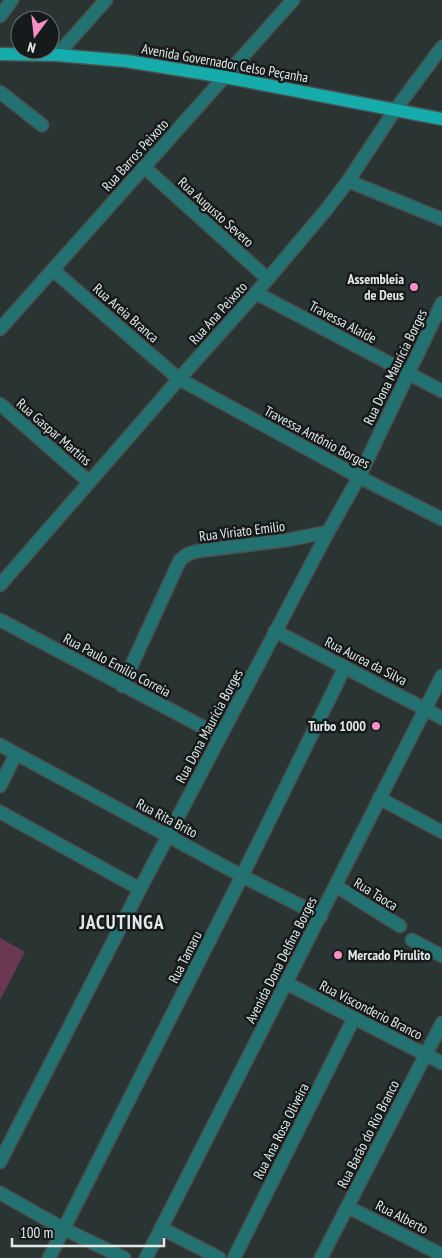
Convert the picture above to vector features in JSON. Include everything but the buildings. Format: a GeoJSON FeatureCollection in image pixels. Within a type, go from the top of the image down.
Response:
{"type":"FeatureCollection","features":[{"type":"Feature","properties":{"kind":"main road","name":"Avenida Governador Celso Peçanha"},"geometry":{"type":"LineString","coordinates":[[60,56],[126,61],[225,77],[442,119]]}},
{"type":"Feature","properties":{"kind":"street"},"geometry":{"type":"LineString","coordinates":[[0,16],[12,0]]}},
{"type":"Feature","properties":{"kind":"street"},"geometry":{"type":"LineString","coordinates":[[60,53],[106,0]]}},
{"type":"Feature","properties":{"kind":"street","name":"Rua Barros Peixoto"},"geometry":{"type":"LineString","coordinates":[[0,330],[293,0]]}},
{"type":"Feature","properties":{"kind":"street","name":"Rua Ana Peixoto"},"geometry":{"type":"LineString","coordinates":[[1,581],[268,279],[348,181],[395,110],[442,47]]}},
{"type":"Feature","properties":{"kind":"street"},"geometry":{"type":"LineString","coordinates":[[0,92],[42,125]]}},
{"type":"Feature","properties":{"kind":"street","name":"Rua Augusto Severo"},"geometry":{"type":"LineString","coordinates":[[144,167],[268,279]]}},
{"type":"Feature","properties":{"kind":"street"},"geometry":{"type":"LineString","coordinates":[[348,181],[442,219]]}},
{"type":"Feature","properties":{"kind":"street","name":"Rua Areia Branca"},"geometry":{"type":"LineString","coordinates":[[53,270],[179,378]]}},
{"type":"Feature","properties":{"kind":"street","name":"Travessa Alaíde"},"geometry":{"type":"LineString","coordinates":[[256,293],[442,391]]}},
{"type":"Feature","properties":{"kind":"street","name":"Rua Dona Maurícia Borges"},"geometry":{"type":"LineString","coordinates":[[0,1162],[220,736],[359,476],[442,303]]}},
{"type":"Feature","properties":{"kind":"street","name":"Travessa Antônio Borges"},"geometry":{"type":"LineString","coordinates":[[179,378],[442,519]]}},
{"type":"Feature","properties":{"kind":"street","name":"Rua Gaspar Martins"},"geometry":{"type":"LineString","coordinates":[[0,404],[89,482]]}},
{"type":"Feature","properties":{"kind":"street","name":"Rua Viriato Emilio"},"geometry":{"type":"LineString","coordinates":[[122,686],[180,560],[188,554],[198,551],[288,540],[328,532]]}},
{"type":"Feature","properties":{"kind":"street","name":"Rua Paulo Emilio Correia"},"geometry":{"type":"LineString","coordinates":[[0,620],[220,736]]}},
{"type":"Feature","properties":{"kind":"street","name":"Rua Aurea da Silva"},"geometry":{"type":"LineString","coordinates":[[276,631],[442,718]]}},
{"type":"Feature","properties":{"kind":"street","name":"Rua Tamaru"},"geometry":{"type":"LineString","coordinates":[[49,1258],[345,667]]}},
{"type":"Feature","properties":{"kind":"street","name":"Avenida Dona Delfina Borges"},"geometry":{"type":"LineString","coordinates":[[146,1258],[442,676]]}},
{"type":"Feature","properties":{"kind":"street","name":"Rua Rita Brito"},"geometry":{"type":"LineString","coordinates":[[0,745],[242,876],[321,916]]}},
{"type":"Feature","properties":{"kind":"street"},"geometry":{"type":"LineString","coordinates":[[0,786],[16,754]]}},
{"type":"Feature","properties":{"kind":"street"},"geometry":{"type":"LineString","coordinates":[[379,798],[442,832]]}},
{"type":"Feature","properties":{"kind":"street"},"geometry":{"type":"LineString","coordinates":[[0,812],[140,889]]}},
{"type":"Feature","properties":{"kind":"street","name":"Rua Taoca"},"geometry":{"type":"LineString","coordinates":[[336,886],[400,926]]}},
{"type":"Feature","properties":{"kind":"street"},"geometry":{"type":"LineString","coordinates":[[412,940],[442,956]]}},
{"type":"Feature","properties":{"kind":"street","name":"Rua Visconderio Branco"},"geometry":{"type":"LineString","coordinates":[[286,983],[442,1063]]}},
{"type":"Feature","properties":{"kind":"street","name":"Rua Ana Rosa Oliveira"},"geometry":{"type":"LineString","coordinates":[[234,1258],[354,1018]]}},
{"type":"Feature","properties":{"kind":"street","name":"Rua Barão do Rio Branco"},"geometry":{"type":"LineString","coordinates":[[321,1258],[442,1023]]}},
{"type":"Feature","properties":{"kind":"street"},"geometry":{"type":"LineString","coordinates":[[0,1193],[64,1229],[124,1258]]}},
{"type":"Feature","properties":{"kind":"street","name":"Rua Alberto"},"geometry":{"type":"LineString","coordinates":[[348,1207],[442,1255]]}},
{"type":"Feature","properties":{"kind":"street"},"geometry":{"type":"LineString","coordinates":[[161,1228],[218,1258]]}},
{"type":"Feature","properties":{"kind":"shaded area"},"geometry":{"type":"Polygon","coordinates":[[[0,938],[25,952],[0,1000],[0,938]]]}},
{"type":"Feature","properties":{"kind":"place","name":"Assembleia de Deus"},"geometry":{"type":"Point","coordinates":[414,287]}},
{"type":"Feature","properties":{"kind":"place","name":"Turbo 1000"},"geometry":{"type":"Point","coordinates":[376,726]}},
{"type":"Feature","properties":{"kind":"place","name":"Mercado Pirulito"},"geometry":{"type":"Point","coordinates":[338,955]}},
{"type":"Feature","properties":{"kind":"district","name":"JACUTINGA"},"geometry":{"type":"Point","coordinates":[122,922]}}]}
